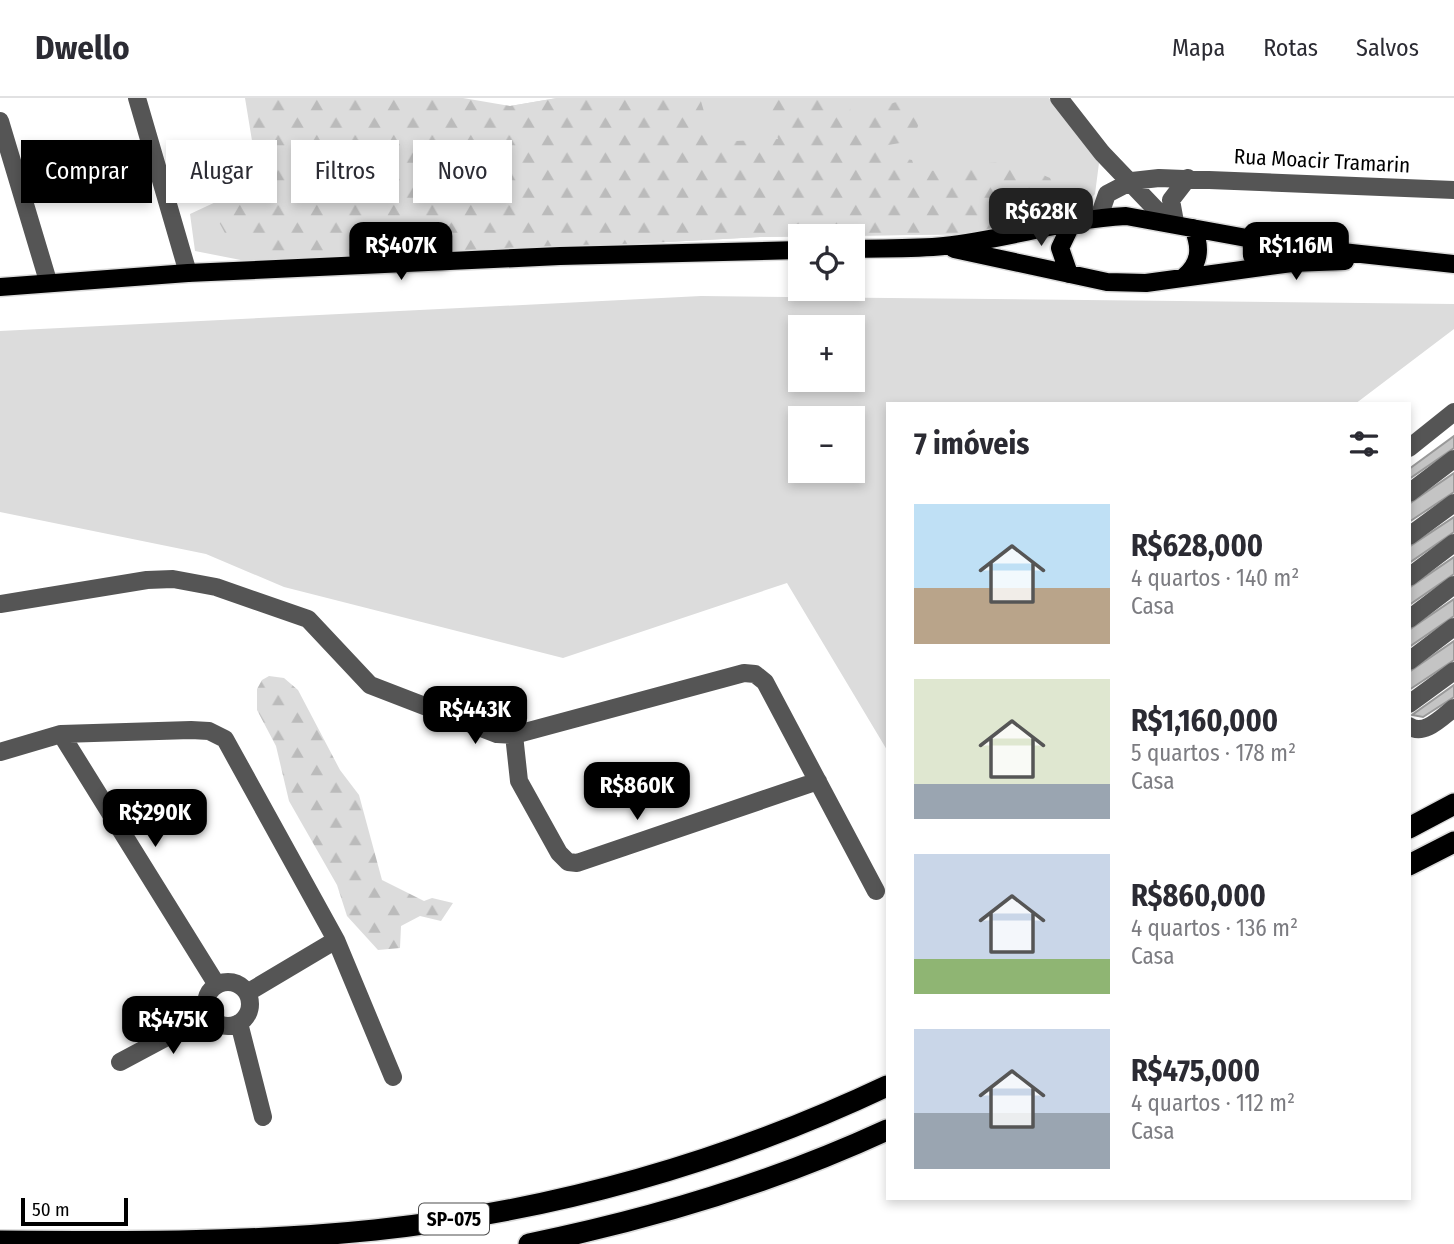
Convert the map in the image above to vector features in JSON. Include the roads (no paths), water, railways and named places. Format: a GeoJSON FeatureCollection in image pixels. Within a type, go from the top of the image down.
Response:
{"type":"FeatureCollection","features":[{"type":"Feature","properties":{"kind":"highway"},"geometry":{"type":"LineString","coordinates":[[1411,827],[1454,804]]}},
{"type":"Feature","properties":{"kind":"highway"},"geometry":{"type":"LineString","coordinates":[[1411,864],[1454,842]]}},
{"type":"Feature","properties":{"kind":"highway","name":"SP-075"},"geometry":{"type":"LineString","coordinates":[[0,1241],[135,1241],[317,1235],[463,1218],[612,1187],[692,1164],[810,1122],[886,1086]]}},
{"type":"Feature","properties":{"kind":"highway"},"geometry":{"type":"LineString","coordinates":[[529,1244],[645,1217],[704,1199],[772,1176],[886,1130]]}},
{"type":"Feature","properties":{"kind":"main road"},"geometry":{"type":"LineString","coordinates":[[865,249],[944,246],[1070,225],[1099,217],[1126,216],[1171,222],[1193,229],[1296,247],[1454,264]]}},
{"type":"Feature","properties":{"kind":"main road"},"geometry":{"type":"LineString","coordinates":[[1069,274],[1060,248],[1070,225]]}},
{"type":"Feature","properties":{"kind":"main road"},"geometry":{"type":"LineString","coordinates":[[1184,277],[1192,270],[1198,255],[1193,229]]}},
{"type":"Feature","properties":{"kind":"main road"},"geometry":{"type":"LineString","coordinates":[[944,246],[1069,274],[1146,283],[1292,263],[1404,257]]}},
{"type":"Feature","properties":{"kind":"main road"},"geometry":{"type":"LineString","coordinates":[[0,287],[48,281],[188,273],[560,256],[788,250]]}},
{"type":"Feature","properties":{"kind":"street"},"geometry":{"type":"LineString","coordinates":[[137,98],[188,273]]}},
{"type":"Feature","properties":{"kind":"street"},"geometry":{"type":"LineString","coordinates":[[1059,98],[1102,153],[1171,222]]}},
{"type":"Feature","properties":{"kind":"street"},"geometry":{"type":"LineString","coordinates":[[0,121],[48,281]]}},
{"type":"Feature","properties":{"kind":"street"},"geometry":{"type":"LineString","coordinates":[[1099,217],[1107,194],[1102,153]]}},
{"type":"Feature","properties":{"kind":"street"},"geometry":{"type":"LineString","coordinates":[[1171,222],[1171,200],[1188,178]]}},
{"type":"Feature","properties":{"kind":"street","name":"Rua Moacir Tramarin"},"geometry":{"type":"LineString","coordinates":[[1132,181],[1188,178],[1454,190]]}},
{"type":"Feature","properties":{"kind":"street"},"geometry":{"type":"LineString","coordinates":[[1107,194],[1132,181]]}},
{"type":"Feature","properties":{"kind":"street"},"geometry":{"type":"LineString","coordinates":[[1411,446],[1454,412]]}},
{"type":"Feature","properties":{"kind":"street"},"geometry":{"type":"LineString","coordinates":[[1411,491],[1454,459]]}},
{"type":"Feature","properties":{"kind":"street"},"geometry":{"type":"LineString","coordinates":[[1411,535],[1454,503]]}},
{"type":"Feature","properties":{"kind":"street"},"geometry":{"type":"LineString","coordinates":[[1411,575],[1454,543]]}},
{"type":"Feature","properties":{"kind":"street"},"geometry":{"type":"LineString","coordinates":[[0,604],[146,580],[173,579],[216,587],[308,620],[370,685],[497,734],[514,736],[744,673],[755,674],[765,682],[876,891]]}},
{"type":"Feature","properties":{"kind":"street"},"geometry":{"type":"LineString","coordinates":[[1411,617],[1454,585]]}},
{"type":"Feature","properties":{"kind":"street"},"geometry":{"type":"LineString","coordinates":[[1411,659],[1454,627]]}},
{"type":"Feature","properties":{"kind":"street"},"geometry":{"type":"LineString","coordinates":[[1411,703],[1454,671]]}},
{"type":"Feature","properties":{"kind":"street"},"geometry":{"type":"LineString","coordinates":[[1416,728],[1454,708]]}},
{"type":"Feature","properties":{"kind":"street"},"geometry":{"type":"LineString","coordinates":[[1416,728],[1454,716]]}},
{"type":"Feature","properties":{"kind":"street"},"geometry":{"type":"LineString","coordinates":[[0,752],[61,734],[191,730],[209,732],[225,739],[337,940],[393,1077]]}},
{"type":"Feature","properties":{"kind":"street"},"geometry":{"type":"LineString","coordinates":[[61,734],[216,985]]}},
{"type":"Feature","properties":{"kind":"street"},"geometry":{"type":"LineString","coordinates":[[514,736],[519,781],[559,853],[568,862],[577,863],[818,781]]}},
{"type":"Feature","properties":{"kind":"street"},"geometry":{"type":"LineString","coordinates":[[247,993],[337,940]]}},
{"type":"Feature","properties":{"kind":"street"},"geometry":{"type":"LineString","coordinates":[[236,984],[247,993],[250,1006],[239,1023],[225,1026],[208,1015],[207,995],[216,985],[236,984]]}},
{"type":"Feature","properties":{"kind":"street"},"geometry":{"type":"LineString","coordinates":[[120,1062],[208,1015]]}},
{"type":"Feature","properties":{"kind":"street"},"geometry":{"type":"LineString","coordinates":[[239,1023],[263,1117]]}}]}
